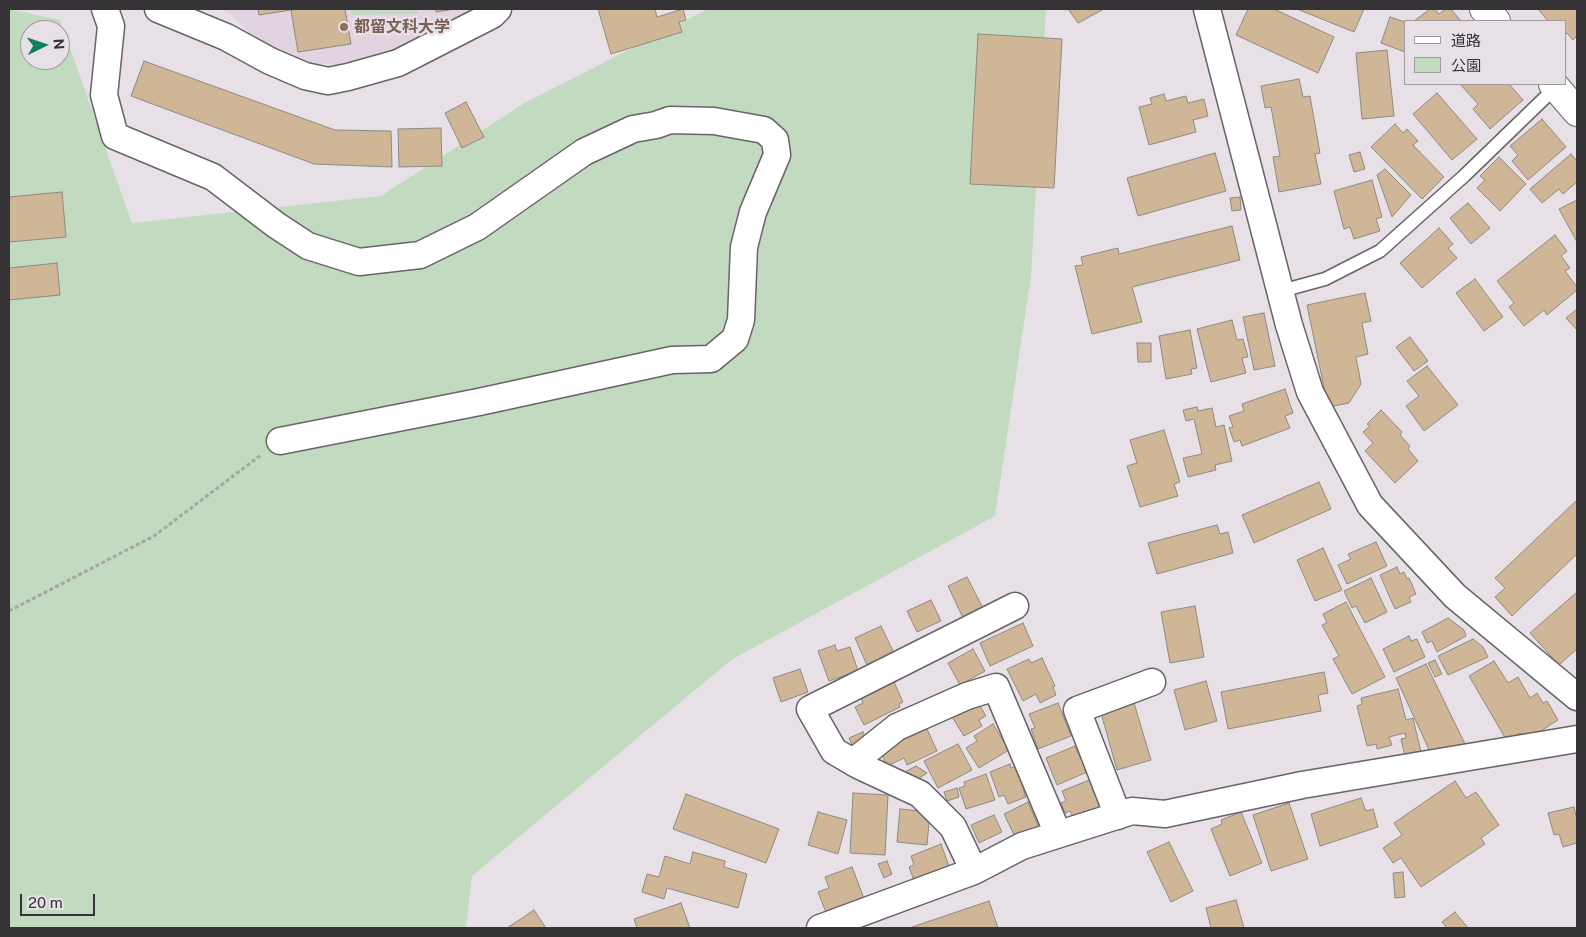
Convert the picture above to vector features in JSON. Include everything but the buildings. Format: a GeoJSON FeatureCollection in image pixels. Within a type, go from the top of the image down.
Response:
{"type":"FeatureCollection","features":[{"type":"Feature","properties":{"kind":"highway"},"geometry":{"type":"LineString","coordinates":[[1484,9],[1495,20]]}},
{"type":"Feature","properties":{"kind":"highway"},"geometry":{"type":"LineString","coordinates":[[1554,85],[1577,112]]}},
{"type":"Feature","properties":{"kind":"street"},"geometry":{"type":"LineString","coordinates":[[105,9],[111,26],[104,95],[115,136],[213,177],[276,225],[308,246],[359,262],[420,255],[477,228],[584,152],[633,129],[656,125],[670,120],[714,121],[764,130],[775,140],[777,155],[753,212],[744,247],[741,320],[735,339],[711,359],[672,360],[470,404],[280,442]]}},
{"type":"Feature","properties":{"kind":"street"},"geometry":{"type":"LineString","coordinates":[[158,9],[226,36],[270,61],[305,76],[328,81],[398,63],[492,14],[498,9]]}},
{"type":"Feature","properties":{"kind":"street"},"geometry":{"type":"LineString","coordinates":[[1207,9],[1289,326],[1310,392],[1370,505],[1455,596],[1577,697]]}},
{"type":"Feature","properties":{"kind":"street"},"geometry":{"type":"LineString","coordinates":[[974,871],[953,827],[920,794],[834,751],[810,709],[1015,606]]}},
{"type":"Feature","properties":{"kind":"street"},"geometry":{"type":"LineString","coordinates":[[1118,816],[1077,710],[1152,682]]}},
{"type":"Feature","properties":{"kind":"street"},"geometry":{"type":"LineString","coordinates":[[853,762],[897,727],[967,696],[996,687],[1058,834]]}},
{"type":"Feature","properties":{"kind":"street"},"geometry":{"type":"LineString","coordinates":[[820,928],[974,871],[1022,846],[1132,811],[1165,814],[1302,785],[1577,739]]}},
{"type":"Feature","properties":{"kind":"lane"},"geometry":{"type":"LineString","coordinates":[[1281,291],[1325,279],[1380,251],[1464,176],[1554,85]]}},
{"type":"Feature","properties":{"kind":"path"},"geometry":{"type":"LineString","coordinates":[[9,611],[154,536],[280,442]]}},
{"type":"Feature","properties":{"kind":"shaded area","name":"都留文科大学"},"geometry":{"type":"Polygon","coordinates":[[[222,9],[476,9],[397,51],[370,59],[336,64],[306,64],[252,36],[230,14],[222,9]]]}},
{"type":"Feature","properties":{"kind":"green space"},"geometry":{"type":"Polygon","coordinates":[[[9,9],[60,20],[20,20],[20,70],[70,70],[70,48],[132,223],[381,196],[523,104],[708,9],[1046,9],[1031,276],[995,516],[731,660],[472,876],[466,928],[9,928],[9,9]]]}},
{"type":"Feature","properties":{"kind":"green space"},"geometry":{"type":"Polygon","coordinates":[[[351,9],[418,9],[418,14],[352,15],[351,9]]]}},
{"type":"Feature","properties":{"kind":"place","name":"都留文科大学"},"geometry":{"type":"Point","coordinates":[344,27]}}]}
